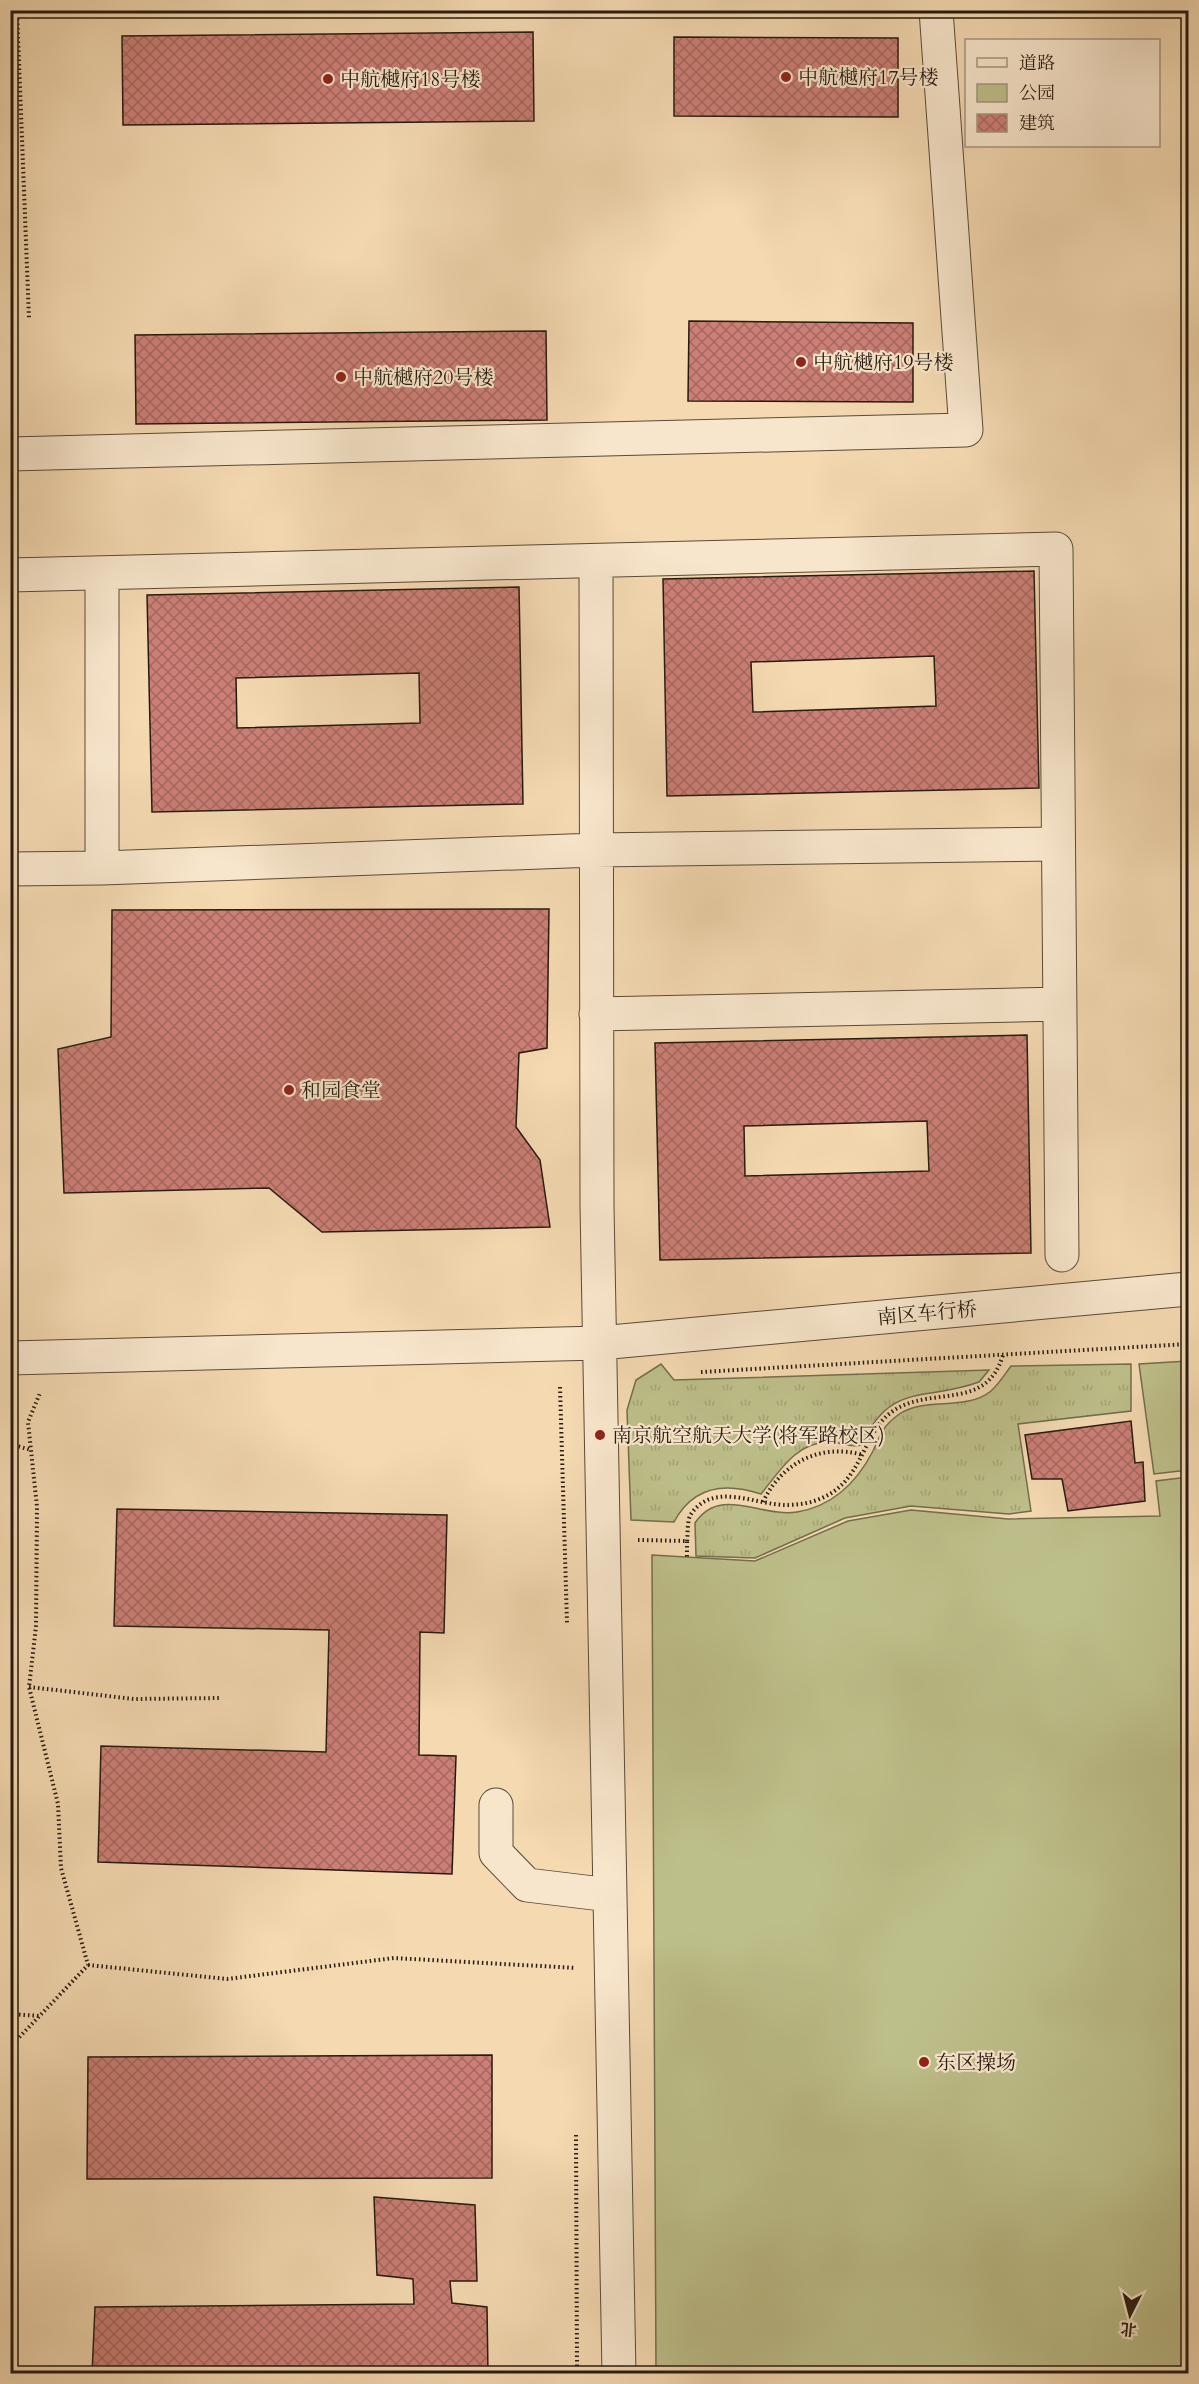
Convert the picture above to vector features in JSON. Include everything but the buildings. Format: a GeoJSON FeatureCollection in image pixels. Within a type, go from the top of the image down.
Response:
{"type":"FeatureCollection","features":[{"type":"Feature","properties":{"kind":"street"},"geometry":{"type":"LineString","coordinates":[[10,454],[966,430],[936,10]]}},
{"type":"Feature","properties":{"kind":"street"},"geometry":{"type":"LineString","coordinates":[[10,575],[102,575],[1056,549],[1062,1255]]}},
{"type":"Feature","properties":{"kind":"street"},"geometry":{"type":"LineString","coordinates":[[596,562],[595,850],[600,1343],[619,2373]]}},
{"type":"Feature","properties":{"kind":"street"},"geometry":{"type":"LineString","coordinates":[[102,575],[102,868]]}},
{"type":"Feature","properties":{"kind":"street"},"geometry":{"type":"LineString","coordinates":[[10,869],[102,868],[595,850],[1058,844]]}},
{"type":"Feature","properties":{"kind":"street"},"geometry":{"type":"LineString","coordinates":[[596,1014],[1060,1004]]}},
{"type":"Feature","properties":{"kind":"street","name":"南区车行桥"},"geometry":{"type":"LineString","coordinates":[[10,1358],[600,1343],[1188,1289]]}},
{"type":"Feature","properties":{"kind":"street"},"geometry":{"type":"LineString","coordinates":[[496,1805],[496,1853],[527,1885],[610,1895]]}},
{"type":"Feature","properties":{"kind":"path"},"geometry":{"type":"LineString","coordinates":[[17,10],[29,319]]}},
{"type":"Feature","properties":{"kind":"path"},"geometry":{"type":"LineString","coordinates":[[698,1372],[1188,1344]]}},
{"type":"Feature","properties":{"kind":"path"},"geometry":{"type":"LineString","coordinates":[[687,1557],[689,1515],[699,1505],[728,1495],[785,1505],[821,1498],[844,1485],[880,1425],[891,1412],[921,1399],[978,1390],[998,1371],[1003,1355]]}},
{"type":"Feature","properties":{"kind":"path"},"geometry":{"type":"LineString","coordinates":[[56,1357],[28,1422],[37,1519],[36,1626],[29,1687],[58,1804],[62,1868],[88,1965]]}},
{"type":"Feature","properties":{"kind":"path"},"geometry":{"type":"LineString","coordinates":[[10,1444],[31,1450]]}},
{"type":"Feature","properties":{"kind":"path"},"geometry":{"type":"LineString","coordinates":[[763,1502],[769,1491],[788,1469],[806,1456],[840,1450],[863,1455]]}},
{"type":"Feature","properties":{"kind":"path"},"geometry":{"type":"LineString","coordinates":[[604,1540],[687,1540]]}},
{"type":"Feature","properties":{"kind":"path"},"geometry":{"type":"LineString","coordinates":[[29,1687],[134,1699],[221,1698]]}},
{"type":"Feature","properties":{"kind":"path"},"geometry":{"type":"LineString","coordinates":[[88,1965],[227,1979],[394,1958],[611,1970]]}},
{"type":"Feature","properties":{"kind":"path"},"geometry":{"type":"LineString","coordinates":[[10,2048],[88,1965]]}},
{"type":"Feature","properties":{"kind":"path"},"geometry":{"type":"LineString","coordinates":[[10,2014],[40,2016]]}},
{"type":"Feature","properties":{"kind":"green space"},"geometry":{"type":"Polygon","coordinates":[[[1188,1361],[1188,1470],[1154,1474],[1139,1364],[1188,1361]]]}},
{"type":"Feature","properties":{"kind":"green space"},"geometry":{"type":"Polygon","coordinates":[[[661,1364],[674,1380],[989,1370],[979,1382],[897,1402],[884,1411],[872,1425],[861,1445],[829,1442],[807,1447],[789,1460],[761,1494],[735,1488],[711,1490],[691,1501],[674,1522],[631,1520],[627,1410],[636,1380],[661,1364]]]}},
{"type":"Feature","properties":{"kind":"green space"},"geometry":{"type":"Polygon","coordinates":[[[1131,1364],[1131,1411],[1018,1424],[1031,1511],[1009,1514],[911,1506],[845,1518],[755,1558],[696,1556],[695,1523],[705,1512],[717,1506],[729,1504],[784,1513],[810,1509],[822,1504],[843,1491],[867,1462],[885,1427],[908,1409],[957,1403],[981,1397],[994,1388],[1011,1366],[1131,1364]]]}},
{"type":"Feature","properties":{"kind":"green space","name":"东区操场"},"geometry":{"type":"Polygon","coordinates":[[[1188,1477],[1188,2373],[656,2373],[652,1555],[755,1561],[848,1521],[911,1510],[1008,1519],[1160,1516],[1156,1481],[1188,1477]]]}},
{"type":"Feature","properties":{"kind":"place","name":"中航樾府17号楼"},"geometry":{"type":"Point","coordinates":[786,77]}},
{"type":"Feature","properties":{"kind":"place","name":"中航樾府18号楼"},"geometry":{"type":"Point","coordinates":[328,79]}},
{"type":"Feature","properties":{"kind":"place","name":"中航樾府19号楼"},"geometry":{"type":"Point","coordinates":[801,362]}},
{"type":"Feature","properties":{"kind":"place","name":"中航樾府20号楼"},"geometry":{"type":"Point","coordinates":[341,377]}},
{"type":"Feature","properties":{"kind":"place","name":"和园食堂"},"geometry":{"type":"Point","coordinates":[289,1090]}},
{"type":"Feature","properties":{"kind":"place","name":"南京航空航天大学(将军路校区)"},"geometry":{"type":"Point","coordinates":[600,1435]}},
{"type":"Feature","properties":{"kind":"place","name":"东区操场"},"geometry":{"type":"Point","coordinates":[924,2062]}}]}
